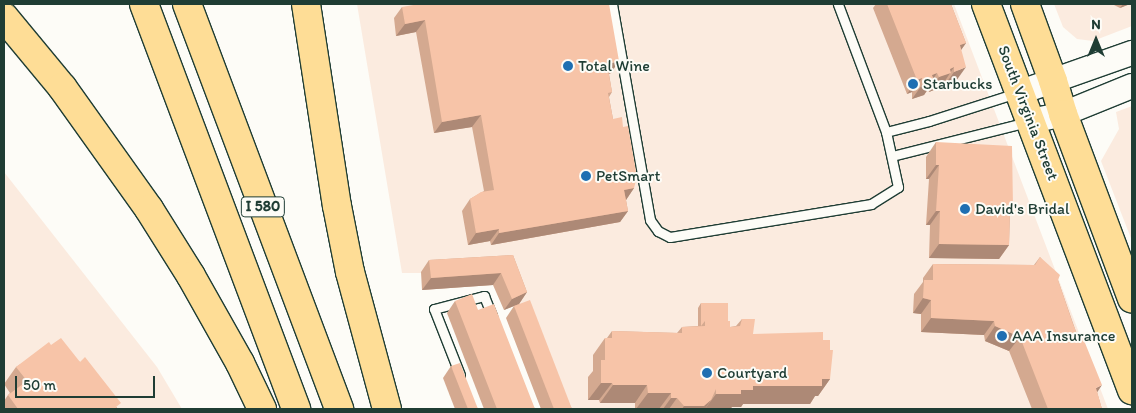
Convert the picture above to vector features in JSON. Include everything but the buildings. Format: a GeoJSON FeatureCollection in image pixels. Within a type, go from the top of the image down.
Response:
{"type":"FeatureCollection","features":[{"type":"Feature","properties":{"kind":"main road","name":"I 580"},"geometry":{"type":"LineString","coordinates":[[144,4],[296,409]]}},
{"type":"Feature","properties":{"kind":"main road","name":"I 580"},"geometry":{"type":"LineString","coordinates":[[187,4],[339,409]]}},
{"type":"Feature","properties":{"kind":"main road"},"geometry":{"type":"LineString","coordinates":[[306,4],[337,206],[350,272],[387,409]]}},
{"type":"Feature","properties":{"kind":"main road","name":"South Virginia Street"},"geometry":{"type":"LineString","coordinates":[[986,4],[1021,92],[1132,390]]}},
{"type":"Feature","properties":{"kind":"main road","name":"South Virginia Street"},"geometry":{"type":"LineString","coordinates":[[1025,4],[1053,81],[1062,114],[1132,299]]}},
{"type":"Feature","properties":{"kind":"main road"},"geometry":{"type":"LineString","coordinates":[[4,17],[62,88],[149,209],[191,276],[240,363],[262,409]]}},
{"type":"Feature","properties":{"kind":"street"},"geometry":{"type":"LineString","coordinates":[[1021,92],[1132,53]]}},
{"type":"Feature","properties":{"kind":"street"},"geometry":{"type":"LineString","coordinates":[[1031,121],[1062,114],[1132,86]]}},
{"type":"Feature","properties":{"kind":"lane"},"geometry":{"type":"LineString","coordinates":[[612,4],[650,220],[658,231],[670,237],[871,204],[898,187],[886,132],[838,4]]}},
{"type":"Feature","properties":{"kind":"lane"},"geometry":{"type":"LineString","coordinates":[[886,132],[929,121],[1021,92]]}},
{"type":"Feature","properties":{"kind":"lane"},"geometry":{"type":"LineString","coordinates":[[892,156],[1031,121]]}},
{"type":"Feature","properties":{"kind":"lane"},"geometry":{"type":"LineString","coordinates":[[462,382],[434,309],[484,296],[494,322]]}},
{"type":"Feature","properties":{"kind":"shaded area"},"geometry":{"type":"Polygon","coordinates":[[[357,4],[954,4],[1108,409],[562,409],[504,273],[402,273],[357,4]]]}},
{"type":"Feature","properties":{"kind":"shaded area"},"geometry":{"type":"Polygon","coordinates":[[[1054,4],[1132,4],[1132,26],[1093,41],[1077,39],[1063,27],[1054,4]]]}},
{"type":"Feature","properties":{"kind":"shaded area"},"geometry":{"type":"Polygon","coordinates":[[[1132,106],[1132,241],[1101,161],[1119,129],[1116,112],[1132,106]]]}},
{"type":"Feature","properties":{"kind":"shaded area"},"geometry":{"type":"Polygon","coordinates":[[[4,172],[157,367],[182,409],[4,409],[4,172]]]}},
{"type":"Feature","properties":{"kind":"place","name":"Total Wine"},"geometry":{"type":"Point","coordinates":[568,66]}},
{"type":"Feature","properties":{"kind":"place","name":"Starbucks"},"geometry":{"type":"Point","coordinates":[913,84]}},
{"type":"Feature","properties":{"kind":"place","name":"PetSmart"},"geometry":{"type":"Point","coordinates":[586,176]}},
{"type":"Feature","properties":{"kind":"place","name":"David's Bridal"},"geometry":{"type":"Point","coordinates":[965,209]}},
{"type":"Feature","properties":{"kind":"place","name":"AAA Insurance"},"geometry":{"type":"Point","coordinates":[1002,336]}},
{"type":"Feature","properties":{"kind":"place","name":"Courtyard"},"geometry":{"type":"Point","coordinates":[707,373]}}]}
